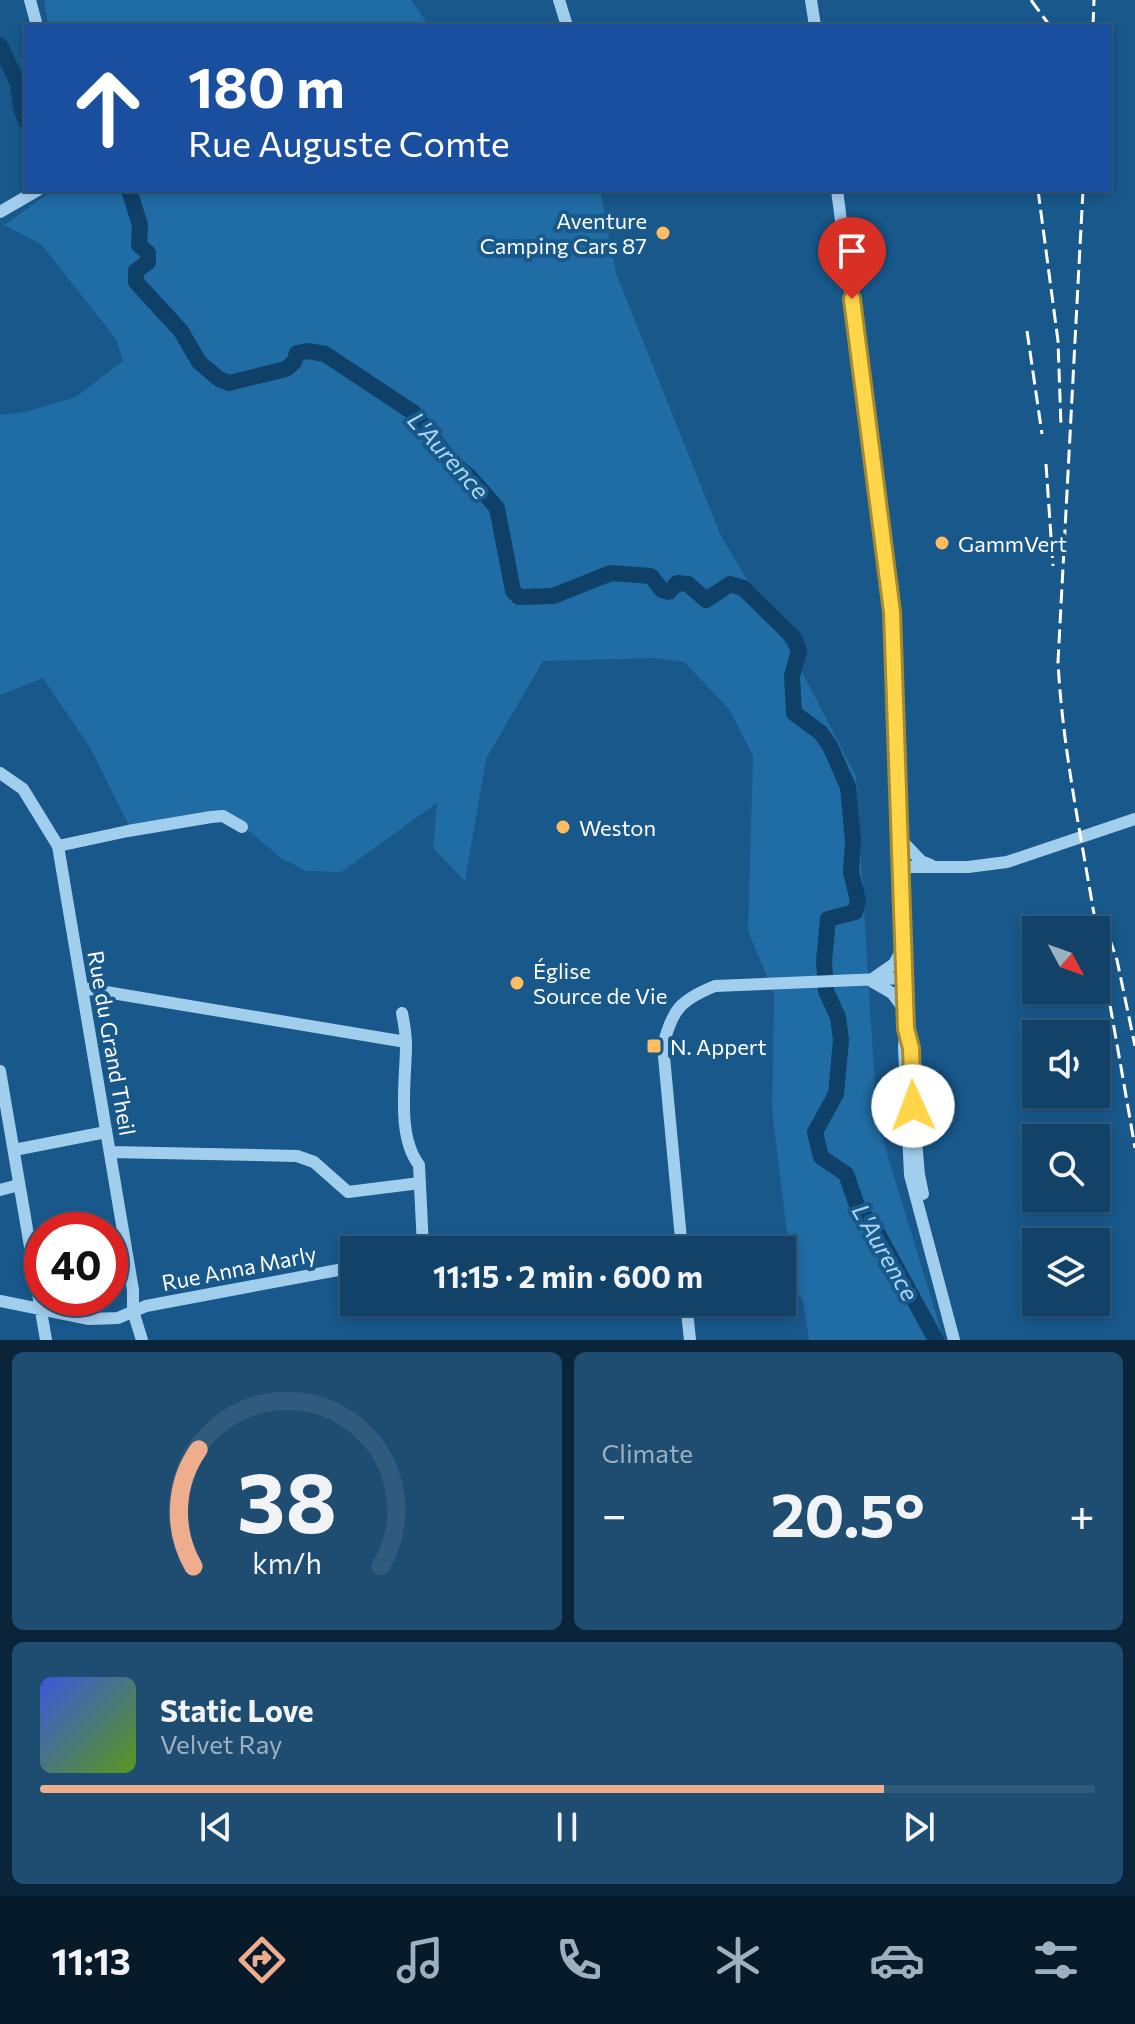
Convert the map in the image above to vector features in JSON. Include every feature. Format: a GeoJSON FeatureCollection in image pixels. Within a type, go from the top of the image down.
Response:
{"type":"FeatureCollection","features":[{"type":"Feature","properties":{"kind":"street"},"geometry":{"type":"LineString","coordinates":[[30,0],[36,24]]}},
{"type":"Feature","properties":{"kind":"street"},"geometry":{"type":"LineString","coordinates":[[559,0],[566,24]]}},
{"type":"Feature","properties":{"kind":"street"},"geometry":{"type":"LineString","coordinates":[[811,0],[815,24]]}},
{"type":"Feature","properties":{"kind":"street"},"geometry":{"type":"LineString","coordinates":[[0,212],[35,192]]}},
{"type":"Feature","properties":{"kind":"street"},"geometry":{"type":"LineString","coordinates":[[837,192],[892,612],[910,1175],[954,1340]]}},
{"type":"Feature","properties":{"kind":"street","name":"Rue du Grand Theil"},"geometry":{"type":"LineString","coordinates":[[0,773],[23,789],[58,846],[133,1290],[133,1311],[142,1340]]}},
{"type":"Feature","properties":{"kind":"street"},"geometry":{"type":"LineString","coordinates":[[58,846],[211,817],[223,816],[242,827]]}},
{"type":"Feature","properties":{"kind":"street"},"geometry":{"type":"LineString","coordinates":[[902,867],[968,867],[1007,862],[1135,819]]}},
{"type":"Feature","properties":{"kind":"street"},"geometry":{"type":"LineString","coordinates":[[900,839],[921,861],[934,867]]}},
{"type":"Feature","properties":{"kind":"street"},"geometry":{"type":"LineString","coordinates":[[903,899],[913,879],[934,867]]}},
{"type":"Feature","properties":{"kind":"street"},"geometry":{"type":"LineString","coordinates":[[870,981],[894,964],[904,942]]}},
{"type":"Feature","properties":{"kind":"street"},"geometry":{"type":"LineString","coordinates":[[681,1236],[663,1046],[676,1008],[697,993],[715,986],[905,978]]}},
{"type":"Feature","properties":{"kind":"street"},"geometry":{"type":"LineString","coordinates":[[870,981],[892,993],[907,1013]]}},
{"type":"Feature","properties":{"kind":"street"},"geometry":{"type":"LineString","coordinates":[[82,988],[406,1042]]}},
{"type":"Feature","properties":{"kind":"street"},"geometry":{"type":"LineString","coordinates":[[402,1013],[406,1042],[407,1140],[419,1165],[426,1236]]}},
{"type":"Feature","properties":{"kind":"street"},"geometry":{"type":"LineString","coordinates":[[906,1029],[911,1048],[919,1175],[962,1340]]}},
{"type":"Feature","properties":{"kind":"street"},"geometry":{"type":"LineString","coordinates":[[0,1071],[24,1213]]}},
{"type":"Feature","properties":{"kind":"street"},"geometry":{"type":"LineString","coordinates":[[14,1150],[106,1132]]}},
{"type":"Feature","properties":{"kind":"street"},"geometry":{"type":"LineString","coordinates":[[110,1152],[297,1156],[314,1162],[348,1192],[420,1183]]}},
{"type":"Feature","properties":{"kind":"street"},"geometry":{"type":"LineString","coordinates":[[0,1190],[19,1185]]}},
{"type":"Feature","properties":{"kind":"street","name":"Rue Anna Marly"},"geometry":{"type":"LineString","coordinates":[[128,1313],[146,1306],[340,1270]]}},
{"type":"Feature","properties":{"kind":"street","name":"Rue Anna Marly"},"geometry":{"type":"LineString","coordinates":[[0,1301],[24,1305]]}},
{"type":"Feature","properties":{"kind":"street"},"geometry":{"type":"LineString","coordinates":[[42,1316],[46,1340]]}},
{"type":"Feature","properties":{"kind":"street","name":"Rue Anna Marly"},"geometry":{"type":"LineString","coordinates":[[76,1316],[89,1319],[122,1316]]}},
{"type":"Feature","properties":{"kind":"street"},"geometry":{"type":"LineString","coordinates":[[687,1316],[690,1340]]}},
{"type":"Feature","properties":{"kind":"shaded area"},"geometry":{"type":"Polygon","coordinates":[[[44,0],[411,0],[428,24],[48,24],[44,0]]]}},
{"type":"Feature","properties":{"kind":"shaded area"},"geometry":{"type":"Polygon","coordinates":[[[50,192],[600,192],[616,273],[721,536],[800,668],[856,776],[877,1121],[944,1340],[809,1340],[803,1299],[796,1292],[796,1236],[787,1236],[772,1111],[774,993],[748,931],[753,756],[729,709],[684,662],[655,658],[543,661],[486,759],[465,881],[433,848],[437,803],[341,872],[306,871],[281,858],[231,816],[130,828],[91,749],[43,678],[0,695],[0,415],[25,412],[76,397],[123,361],[116,339],[41,244],[4,225],[50,192]]]}},
{"type":"Feature","properties":{"kind":"waterway","name":"L'Aurence"},"geometry":{"type":"LineString","coordinates":[[0,45],[18,84],[24,115]]}},
{"type":"Feature","properties":{"kind":"waterway","name":"L'Aurence"},"geometry":{"type":"LineString","coordinates":[[130,192],[140,225],[139,245],[148,253],[148,262],[136,271],[136,282],[181,331],[199,362],[219,379],[229,383],[286,369],[294,362],[297,353],[325,354],[414,413],[453,464],[469,476],[497,508],[513,591],[519,597],[553,596],[611,573],[651,576],[662,590],[669,592],[677,583],[688,584],[706,600],[730,584],[743,588],[794,638],[799,651],[792,676],[794,713],[821,733],[848,787],[853,841],[851,872],[858,901],[855,912],[828,919],[824,961],[826,991],[838,1017],[841,1040],[836,1094],[815,1132],[821,1157],[846,1174],[859,1211],[873,1225],[936,1340]]}},
{"type":"Feature","properties":{"kind":"railway"},"geometry":{"type":"LineString","coordinates":[[1031,0],[1049,24]]}},
{"type":"Feature","properties":{"kind":"railway"},"geometry":{"type":"LineString","coordinates":[[1093,24],[1094,0]]}},
{"type":"Feature","properties":{"kind":"railway"},"geometry":{"type":"LineString","coordinates":[[1038,192],[1058,341],[1061,426]]}},
{"type":"Feature","properties":{"kind":"railway"},"geometry":{"type":"LineString","coordinates":[[1083,192],[1058,662],[1070,774],[1135,1148]]}},
{"type":"Feature","properties":{"kind":"railway"},"geometry":{"type":"LineString","coordinates":[[1027,331],[1042,434]]}},
{"type":"Feature","properties":{"kind":"railway"},"geometry":{"type":"LineString","coordinates":[[1046,464],[1053,566]]}},
{"type":"Feature","properties":{"kind":"railway"},"geometry":{"type":"LineString","coordinates":[[1110,940],[1135,1046]]}},
{"type":"Feature","properties":{"kind":"place","name":"Aventure Camping Cars 87"},"geometry":{"type":"Point","coordinates":[663,233]}},
{"type":"Feature","properties":{"kind":"place","name":"GammVert"},"geometry":{"type":"Point","coordinates":[942,543]}},
{"type":"Feature","properties":{"kind":"place","name":"Weston"},"geometry":{"type":"Point","coordinates":[563,827]}},
{"type":"Feature","properties":{"kind":"place","name":"Église Source de Vie"},"geometry":{"type":"Point","coordinates":[517,983]}},
{"type":"Feature","properties":{"kind":"place","name":"N. Appert"},"geometry":{"type":"Point","coordinates":[654,1046]}},
{"type":"Feature","properties":{"kind":"route"},"geometry":{"type":"LineString","coordinates":[[852,299],[892,612],[906,1029],[911,1048],[913,1106]]}}]}
